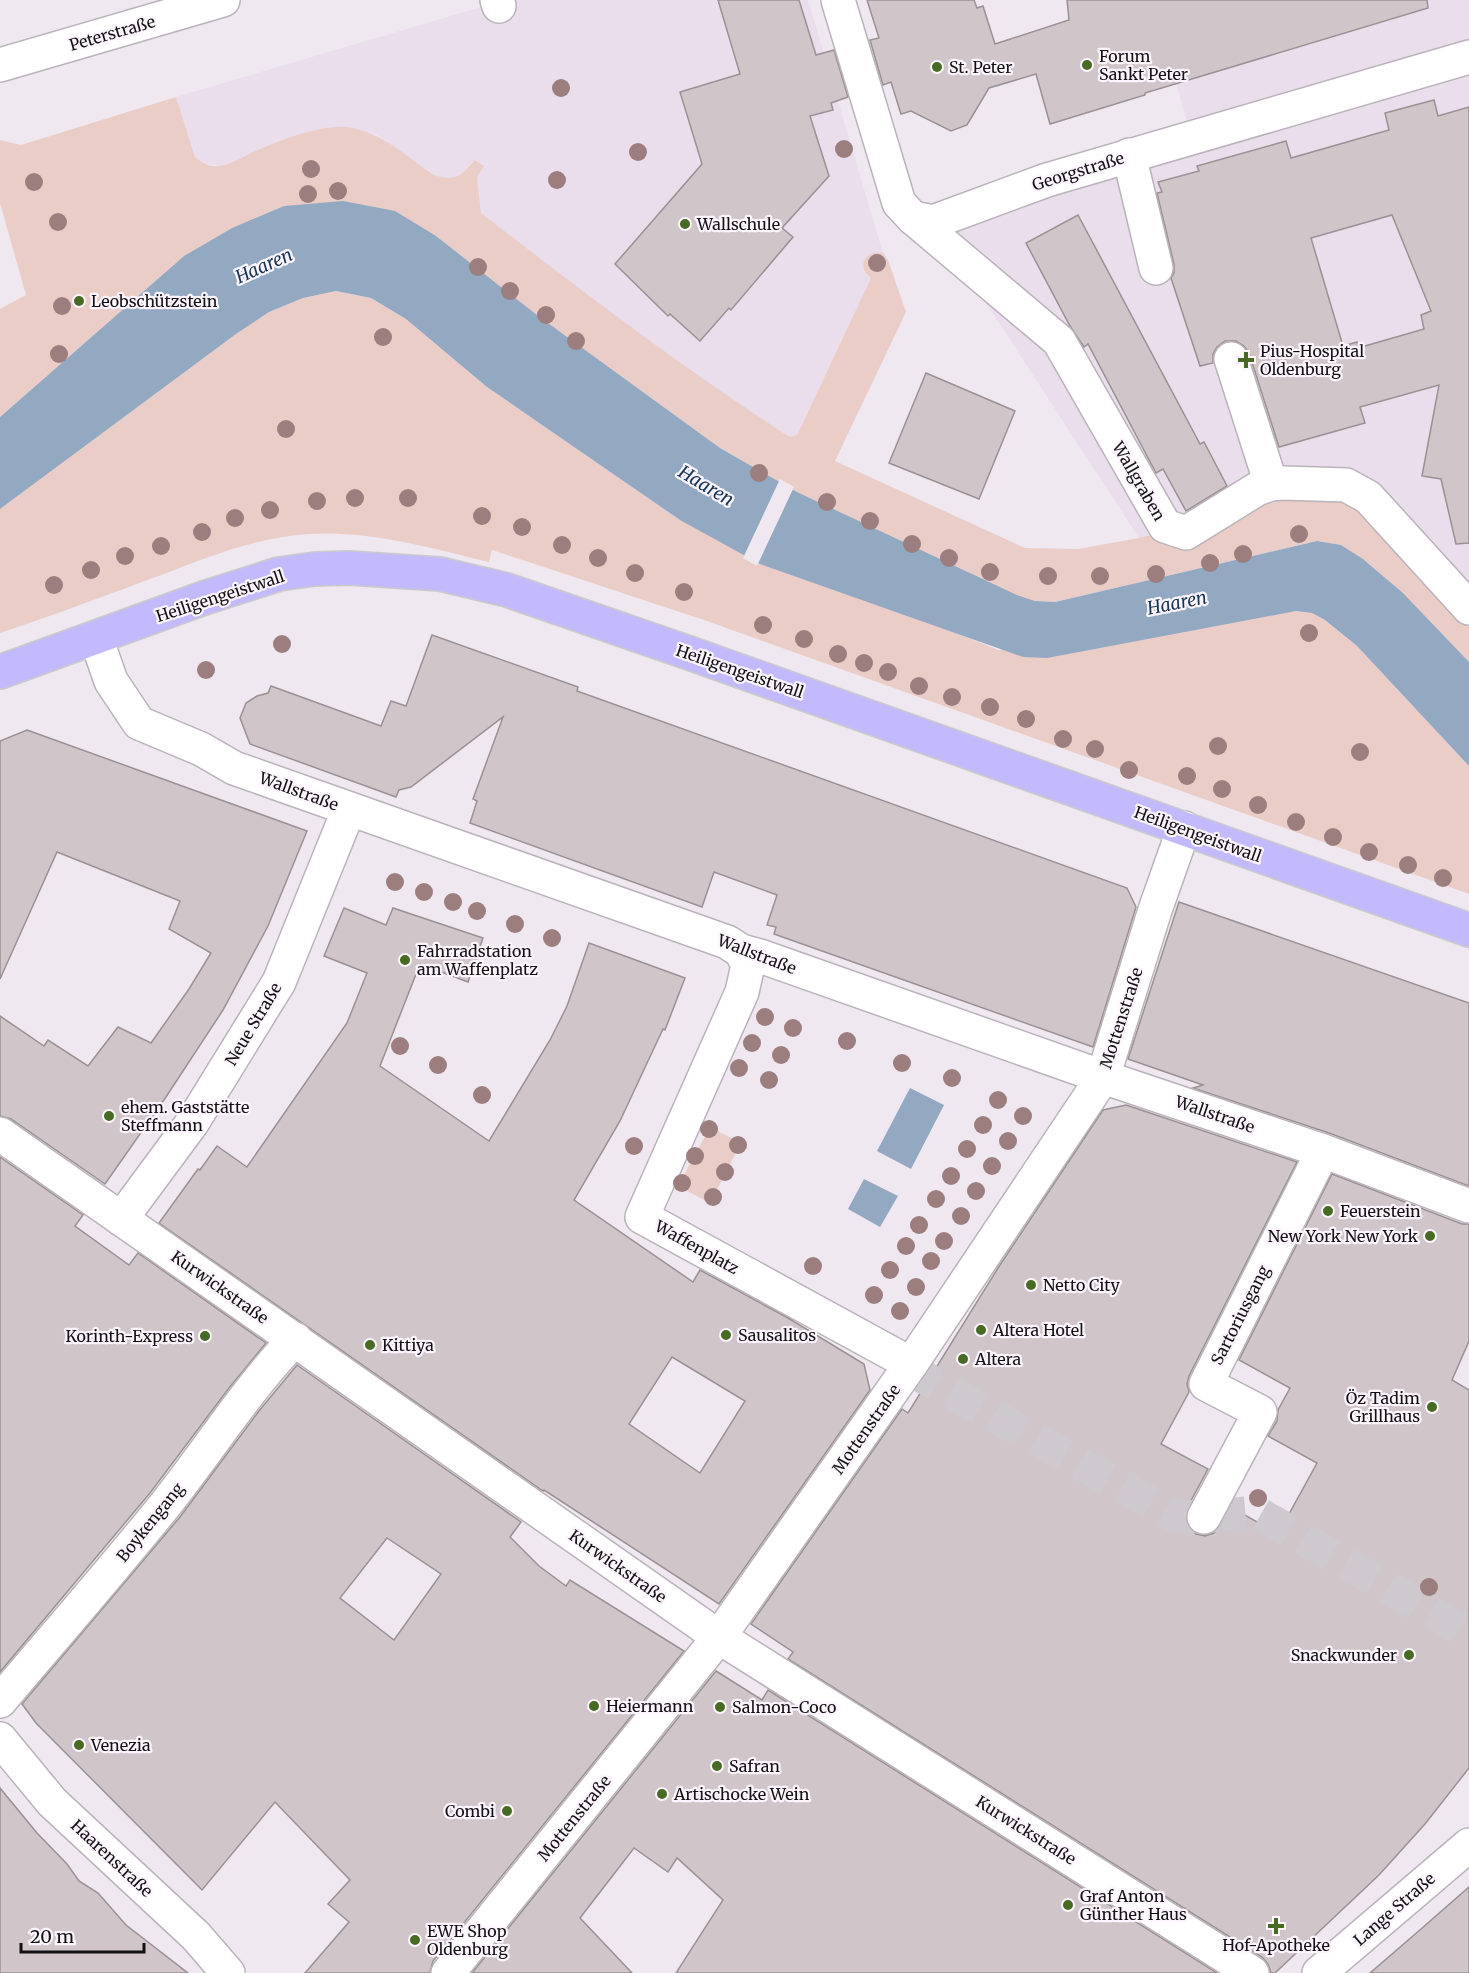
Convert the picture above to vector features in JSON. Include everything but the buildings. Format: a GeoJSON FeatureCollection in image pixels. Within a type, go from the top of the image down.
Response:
{"type":"FeatureCollection","features":[{"type":"Feature","properties":{"kind":"main road","name":"Heiligengeistwall"},"geometry":{"type":"LineString","coordinates":[[0,672],[204,598],[279,574],[315,569],[349,568],[440,574],[507,590],[1469,930]]}},
{"type":"Feature","properties":{"kind":"street","name":"Peterstraße"},"geometry":{"type":"LineString","coordinates":[[0,65],[223,0]]}},
{"type":"Feature","properties":{"kind":"street"},"geometry":{"type":"LineString","coordinates":[[837,0],[899,203],[913,218]]}},
{"type":"Feature","properties":{"kind":"street","name":"Georgstraße"},"geometry":{"type":"LineString","coordinates":[[913,218],[933,222],[1047,180],[1469,57]]}},
{"type":"Feature","properties":{"kind":"street"},"geometry":{"type":"LineString","coordinates":[[1129,155],[1156,268]]}},
{"type":"Feature","properties":{"kind":"street","name":"Wallgraben"},"geometry":{"type":"LineString","coordinates":[[913,218],[1059,341],[1165,526],[1186,533],[1257,489],[1271,484],[1346,484],[1368,497],[1469,608]]}},
{"type":"Feature","properties":{"kind":"street"},"geometry":{"type":"LineString","coordinates":[[1231,359],[1271,484]]}},
{"type":"Feature","properties":{"kind":"street","name":"Wallstraße"},"geometry":{"type":"LineString","coordinates":[[96,638],[111,681],[139,723],[201,749],[234,768],[727,942],[741,951],[1102,1077],[1323,1151],[1469,1206]]}},
{"type":"Feature","properties":{"kind":"street","name":"Neue Straße"},"geometry":{"type":"LineString","coordinates":[[121,1219],[192,1124],[279,982],[349,809]]}},
{"type":"Feature","properties":{"kind":"street","name":"Mottenstraße"},"geometry":{"type":"LineString","coordinates":[[448,1973],[719,1636],[911,1364],[1102,1077],[1155,910],[1184,828]]}},
{"type":"Feature","properties":{"kind":"street","name":"Waffenplatz"},"geometry":{"type":"LineString","coordinates":[[741,951],[748,965],[742,992],[642,1217],[911,1364]]}},
{"type":"Feature","properties":{"kind":"street","name":"Kurwickstraße"},"geometry":{"type":"LineString","coordinates":[[0,1134],[719,1636],[1252,1973]]}},
{"type":"Feature","properties":{"kind":"street","name":"Sartoriusgang"},"geometry":{"type":"LineString","coordinates":[[1204,1517],[1260,1412],[1206,1384],[1323,1151]]}},
{"type":"Feature","properties":{"kind":"street","name":"Boykengang"},"geometry":{"type":"LineString","coordinates":[[0,1701],[144,1530],[269,1366],[295,1339]]}},
{"type":"Feature","properties":{"kind":"street","name":"Haarenstraße"},"geometry":{"type":"LineString","coordinates":[[0,1739],[52,1802],[196,1936],[228,1973]]}},
{"type":"Feature","properties":{"kind":"street","name":"Lange Straße"},"geometry":{"type":"LineString","coordinates":[[1319,1973],[1469,1845]]}},
{"type":"Feature","properties":{"kind":"shaded area","name":"Wallschule"},"geometry":{"type":"Polygon","coordinates":[[[505,0],[808,0],[883,253],[879,252],[867,275],[871,278],[797,435],[790,437],[718,391],[605,310],[481,213],[475,160],[462,175],[444,178],[434,175],[377,135],[343,127],[320,130],[292,138],[221,166],[202,163],[195,157],[176,97],[505,0]]]}},
{"type":"Feature","properties":{"kind":"shaded area","name":"Pius-Hospital Oldenburg"},"geometry":{"type":"Polygon","coordinates":[[[1154,0],[1469,0],[1469,624],[1349,498],[1311,493],[1139,538],[936,226],[1193,145],[1154,0]]]}},
{"type":"Feature","properties":{"kind":"shaded area"},"geometry":{"type":"Polygon","coordinates":[[[176,97],[195,157],[209,165],[225,165],[290,138],[314,130],[337,127],[360,130],[383,139],[434,175],[442,177],[457,176],[475,160],[484,166],[477,177],[481,213],[671,356],[790,437],[797,435],[871,278],[866,274],[863,264],[867,256],[877,252],[883,253],[888,260],[906,312],[835,461],[1025,548],[1078,549],[1139,538],[1311,493],[1350,498],[1469,624],[1469,662],[1403,593],[1363,559],[1341,545],[1317,541],[1055,602],[1035,601],[1017,595],[797,492],[720,448],[537,315],[436,236],[232,228],[184,256],[0,417],[0,309],[26,295],[0,203],[0,140],[21,145],[176,97]]]}},
{"type":"Feature","properties":{"kind":"shaded area"},"geometry":{"type":"Polygon","coordinates":[[[336,291],[371,298],[406,319],[487,387],[680,520],[998,650],[1296,611],[1312,613],[1325,620],[1357,646],[1469,766],[1469,894],[707,621],[492,550],[489,562],[377,537],[332,533],[271,539],[217,554],[0,633],[0,509],[269,312],[303,298],[336,291]]]}},
{"type":"Feature","properties":{"kind":"shaded area"},"geometry":{"type":"Polygon","coordinates":[[[710,1127],[741,1143],[710,1203],[678,1186],[710,1127]]]}},
{"type":"Feature","properties":{"kind":"water","name":"Haaren"},"geometry":{"type":"Polygon","coordinates":[[[343,201],[395,211],[436,236],[537,315],[720,448],[797,492],[1017,595],[1035,601],[1055,602],[1317,541],[1341,545],[1363,559],[1403,593],[1469,662],[1469,766],[1357,646],[1325,620],[1312,613],[1296,611],[1047,658],[1023,657],[760,564],[680,520],[487,387],[406,319],[371,298],[336,291],[303,298],[269,312],[0,509],[0,417],[184,256],[232,228],[284,206],[343,201]]]}},
{"type":"Feature","properties":{"kind":"water"},"geometry":{"type":"Polygon","coordinates":[[[910,1088],[944,1105],[911,1169],[877,1151],[910,1088]]]}},
{"type":"Feature","properties":{"kind":"water"},"geometry":{"type":"Polygon","coordinates":[[[864,1179],[898,1196],[880,1227],[848,1209],[864,1179]]]}},
{"type":"Feature","properties":{"kind":"pier"},"geometry":{"type":"Polygon","coordinates":[[[780,479],[794,487],[757,566],[743,558],[780,479]]]}},
{"type":"Feature","properties":{"kind":"tunnel"},"geometry":{"type":"LineString","coordinates":[[911,1364],[925,1378],[1175,1516],[1204,1517],[1256,1512],[1469,1634]]}},
{"type":"Feature","properties":{"kind":"place","name":"Forum Sankt Peter"},"geometry":{"type":"Point","coordinates":[1087,65]}},
{"type":"Feature","properties":{"kind":"place","name":"St. Peter"},"geometry":{"type":"Point","coordinates":[937,67]}},
{"type":"Feature","properties":{"kind":"place","name":"Wallschule"},"geometry":{"type":"Point","coordinates":[685,224]}},
{"type":"Feature","properties":{"kind":"place","name":"Leobschützstein"},"geometry":{"type":"Point","coordinates":[79,301]}},
{"type":"Feature","properties":{"kind":"place","name":"Pius-Hospital Oldenburg"},"geometry":{"type":"Point","coordinates":[1246,360]}},
{"type":"Feature","properties":{"kind":"place","name":"Fahrradstation am Waffenplatz"},"geometry":{"type":"Point","coordinates":[405,960]}},
{"type":"Feature","properties":{"kind":"place","name":"ehem. Gaststätte Steffmann"},"geometry":{"type":"Point","coordinates":[109,1116]}},
{"type":"Feature","properties":{"kind":"place","name":"Feuerstein"},"geometry":{"type":"Point","coordinates":[1328,1211]}},
{"type":"Feature","properties":{"kind":"place","name":"New York New York"},"geometry":{"type":"Point","coordinates":[1430,1236]}},
{"type":"Feature","properties":{"kind":"place","name":"Netto City"},"geometry":{"type":"Point","coordinates":[1031,1285]}},
{"type":"Feature","properties":{"kind":"place","name":"Altera Hotel"},"geometry":{"type":"Point","coordinates":[981,1330]}},
{"type":"Feature","properties":{"kind":"place","name":"Sausalitos"},"geometry":{"type":"Point","coordinates":[726,1335]}},
{"type":"Feature","properties":{"kind":"place","name":"Korinth-Express"},"geometry":{"type":"Point","coordinates":[205,1336]}},
{"type":"Feature","properties":{"kind":"place","name":"Kittiya"},"geometry":{"type":"Point","coordinates":[370,1345]}},
{"type":"Feature","properties":{"kind":"place","name":"Altera"},"geometry":{"type":"Point","coordinates":[963,1359]}},
{"type":"Feature","properties":{"kind":"place","name":"Öz Tadim Grillhaus"},"geometry":{"type":"Point","coordinates":[1432,1407]}},
{"type":"Feature","properties":{"kind":"place","name":"Snackwunder"},"geometry":{"type":"Point","coordinates":[1409,1655]}},
{"type":"Feature","properties":{"kind":"place","name":"Heiermann"},"geometry":{"type":"Point","coordinates":[594,1706]}},
{"type":"Feature","properties":{"kind":"place","name":"Salmon-Coco"},"geometry":{"type":"Point","coordinates":[720,1707]}},
{"type":"Feature","properties":{"kind":"place","name":"Venezia"},"geometry":{"type":"Point","coordinates":[79,1745]}},
{"type":"Feature","properties":{"kind":"place","name":"Safran"},"geometry":{"type":"Point","coordinates":[717,1766]}},
{"type":"Feature","properties":{"kind":"place","name":"Artischocke Wein"},"geometry":{"type":"Point","coordinates":[662,1794]}},
{"type":"Feature","properties":{"kind":"place","name":"Combi"},"geometry":{"type":"Point","coordinates":[507,1811]}},
{"type":"Feature","properties":{"kind":"place","name":"Graf Anton Günther Haus"},"geometry":{"type":"Point","coordinates":[1068,1905]}},
{"type":"Feature","properties":{"kind":"place","name":"Hof-Apotheke"},"geometry":{"type":"Point","coordinates":[1276,1926]}},
{"type":"Feature","properties":{"kind":"place","name":"EWE Shop Oldenburg"},"geometry":{"type":"Point","coordinates":[415,1940]}}]}
